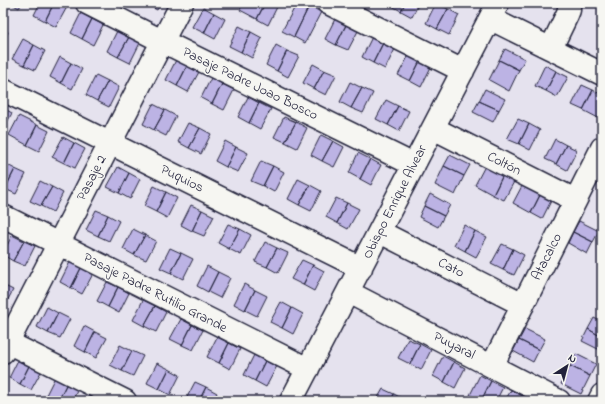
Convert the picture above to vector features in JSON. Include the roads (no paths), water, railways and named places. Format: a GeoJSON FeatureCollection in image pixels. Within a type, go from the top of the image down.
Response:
{"type":"FeatureCollection","features":[{"type":"Feature","properties":{"kind":"street","name":"Pasaje Padre Joao Bosco"},"geometry":{"type":"LineString","coordinates":[[87,3],[414,165]]}},
{"type":"Feature","properties":{"kind":"street","name":"Pasaje 2"},"geometry":{"type":"LineString","coordinates":[[5,345],[182,3]]}},
{"type":"Feature","properties":{"kind":"street"},"geometry":{"type":"LineString","coordinates":[[328,3],[463,71]]}},
{"type":"Feature","properties":{"kind":"street"},"geometry":{"type":"LineString","coordinates":[[551,48],[569,10],[569,3]]}},
{"type":"Feature","properties":{"kind":"street"},"geometry":{"type":"LineString","coordinates":[[494,11],[551,48],[602,74]]}},
{"type":"Feature","properties":{"kind":"street","name":"Obispo Enrique Alvear"},"geometry":{"type":"LineString","coordinates":[[296,399],[308,369],[494,11]]}},
{"type":"Feature","properties":{"kind":"street","name":"Puquios"},"geometry":{"type":"LineString","coordinates":[[3,90],[361,268]]}},
{"type":"Feature","properties":{"kind":"street","name":"Coltón"},"geometry":{"type":"LineString","coordinates":[[433,128],[576,200]]}},
{"type":"Feature","properties":{"kind":"street","name":"Atacalco"},"geometry":{"type":"LineString","coordinates":[[492,366],[602,148]]}},
{"type":"Feature","properties":{"kind":"street","name":"Pasaje Padre Rutilio Grande"},"geometry":{"type":"LineString","coordinates":[[3,216],[308,369]]}},
{"type":"Feature","properties":{"kind":"street","name":"Cato"},"geometry":{"type":"LineString","coordinates":[[380,232],[523,305]]}},
{"type":"Feature","properties":{"kind":"street","name":"Puyaral"},"geometry":{"type":"LineString","coordinates":[[348,292],[559,401]]}},
{"type":"Feature","properties":{"kind":"street"},"geometry":{"type":"LineString","coordinates":[[5,345],[125,401]]}},
{"type":"Feature","properties":{"kind":"street"},"geometry":{"type":"LineString","coordinates":[[599,401],[602,395]]}}]}
